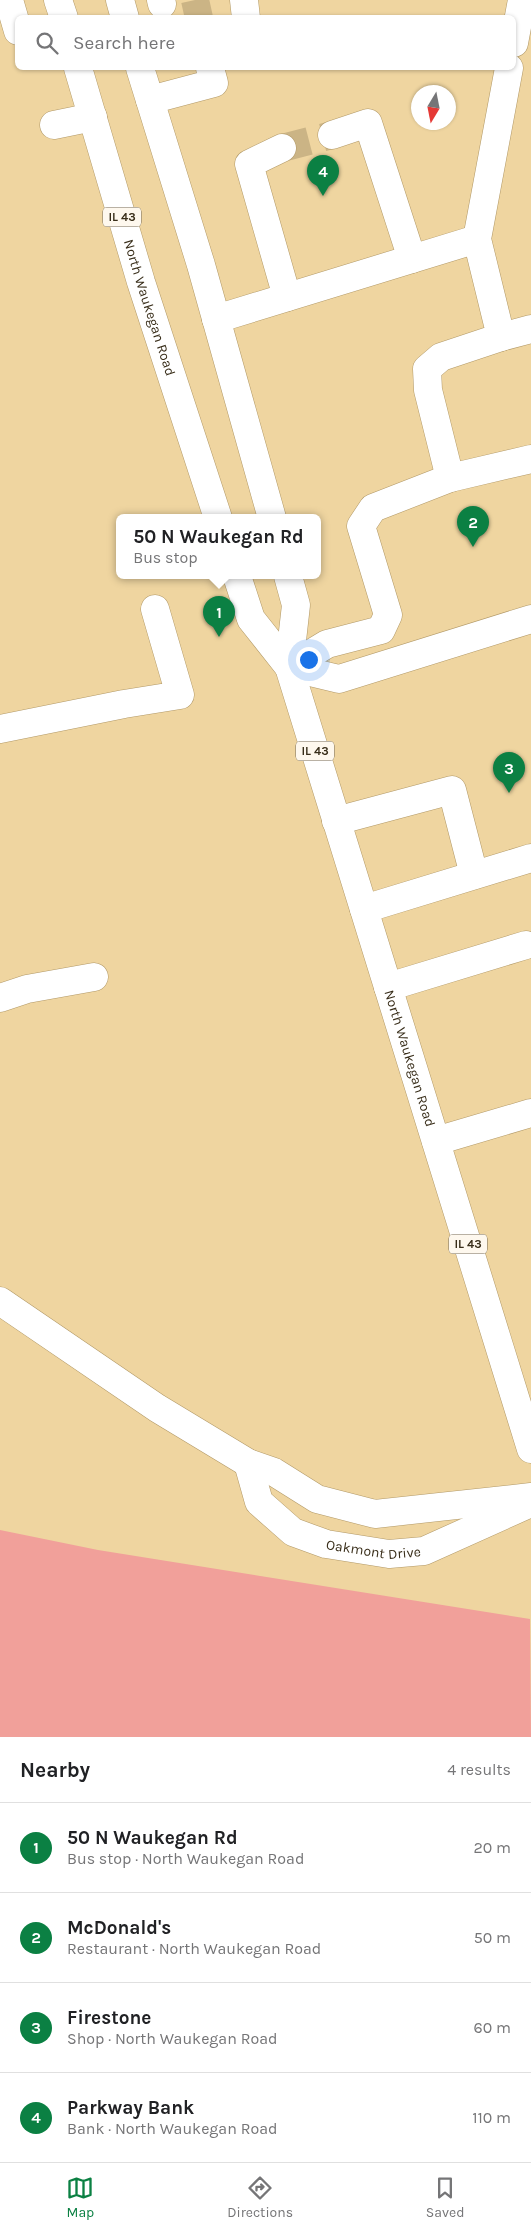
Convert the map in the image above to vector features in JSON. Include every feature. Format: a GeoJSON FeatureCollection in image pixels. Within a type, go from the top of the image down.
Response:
{"type":"FeatureCollection","features":[{"type":"Feature","properties":{"kind":"main road"},"geometry":{"type":"LineString","coordinates":[[9,0],[15,21]]}},
{"type":"Feature","properties":{"kind":"main road"},"geometry":{"type":"LineString","coordinates":[[58,0],[63,15]]}},
{"type":"Feature","properties":{"kind":"main road"},"geometry":{"type":"LineString","coordinates":[[120,0],[124,15]]}},
{"type":"Feature","properties":{"kind":"main road"},"geometry":{"type":"LineString","coordinates":[[244,0],[246,15]]}},
{"type":"Feature","properties":{"kind":"main road"},"geometry":{"type":"LineString","coordinates":[[516,32],[522,0]]}},
{"type":"Feature","properties":{"kind":"main road"},"geometry":{"type":"LineString","coordinates":[[0,40],[15,37]]}},
{"type":"Feature","properties":{"kind":"main road","name":"North Waukegan Road"},"geometry":{"type":"LineString","coordinates":[[79,70],[141,282],[217,514]]}},
{"type":"Feature","properties":{"kind":"main road"},"geometry":{"type":"LineString","coordinates":[[141,70],[216,319],[271,514]]}},
{"type":"Feature","properties":{"kind":"main road"},"geometry":{"type":"LineString","coordinates":[[150,100],[214,83],[211,70]]}},
{"type":"Feature","properties":{"kind":"main road"},"geometry":{"type":"LineString","coordinates":[[501,337],[477,239],[509,70]]}},
{"type":"Feature","properties":{"kind":"main road"},"geometry":{"type":"LineString","coordinates":[[54,125],[93,117]]}},
{"type":"Feature","properties":{"kind":"main road"},"geometry":{"type":"LineString","coordinates":[[332,135],[368,123],[412,259]]}},
{"type":"Feature","properties":{"kind":"main road"},"geometry":{"type":"LineString","coordinates":[[282,148],[249,164],[287,297]]}},
{"type":"Feature","properties":{"kind":"main road"},"geometry":{"type":"LineString","coordinates":[[216,319],[477,239]]}},
{"type":"Feature","properties":{"kind":"main road"},"geometry":{"type":"LineString","coordinates":[[450,478],[428,390],[427,369],[441,357],[531,329]]}},
{"type":"Feature","properties":{"kind":"main road"},"geometry":{"type":"LineString","coordinates":[[289,667],[327,644],[381,630],[388,615],[361,526],[373,508],[450,478],[531,459]]}},
{"type":"Feature","properties":{"kind":"main road","name":"North Waukegan Road"},"geometry":{"type":"LineString","coordinates":[[238,579],[251,619],[289,667],[531,1449]]}},
{"type":"Feature","properties":{"kind":"main road","name":"North Waukegan Road"},"geometry":{"type":"LineString","coordinates":[[289,579],[296,605],[289,667]]}},
{"type":"Feature","properties":{"kind":"main road"},"geometry":{"type":"LineString","coordinates":[[0,729],[124,704],[180,695],[155,609]]}},
{"type":"Feature","properties":{"kind":"main road"},"geometry":{"type":"LineString","coordinates":[[289,667],[339,679],[531,619]]}},
{"type":"Feature","properties":{"kind":"main road"},"geometry":{"type":"LineString","coordinates":[[336,821],[452,790],[474,875]]}},
{"type":"Feature","properties":{"kind":"main road"},"geometry":{"type":"LineString","coordinates":[[364,909],[531,858]]}},
{"type":"Feature","properties":{"kind":"main road"},"geometry":{"type":"LineString","coordinates":[[388,987],[526,945]]}},
{"type":"Feature","properties":{"kind":"main road"},"geometry":{"type":"LineString","coordinates":[[0,998],[27,989],[94,977]]}},
{"type":"Feature","properties":{"kind":"main road"},"geometry":{"type":"LineString","coordinates":[[436,1141],[531,1113]]}},
{"type":"Feature","properties":{"kind":"main road"},"geometry":{"type":"LineString","coordinates":[[0,1301],[157,1408],[248,1463],[274,1472],[317,1499],[375,1514],[531,1498]]}},
{"type":"Feature","properties":{"kind":"main road","name":"Oakmont Drive"},"geometry":{"type":"LineString","coordinates":[[248,1463],[259,1502],[293,1532],[326,1544],[388,1554],[424,1550],[531,1502]]}},
{"type":"Feature","properties":{"kind":"shaded area"},"geometry":{"type":"Polygon","coordinates":[[[0,1530],[98,1550],[530,1619],[531,1737],[0,1737],[0,1530]]]}},
{"type":"Feature","properties":{"kind":"tunnel"},"geometry":{"type":"LineString","coordinates":[[195,0],[198,15]]}},
{"type":"Feature","properties":{"kind":"tunnel"},"geometry":{"type":"LineString","coordinates":[[282,148],[332,135]]}},
{"type":"Feature","properties":{"kind":"place","name":"Parkway Bank"},"geometry":{"type":"Point","coordinates":[323,196]}},
{"type":"Feature","properties":{"kind":"place","name":"McDonald's"},"geometry":{"type":"Point","coordinates":[473,547]}},
{"type":"Feature","properties":{"kind":"place","name":"50 N Waukegan Rd"},"geometry":{"type":"Point","coordinates":[219,637]}},
{"type":"Feature","properties":{"kind":"place","name":"Firestone"},"geometry":{"type":"Point","coordinates":[509,793]}}]}
